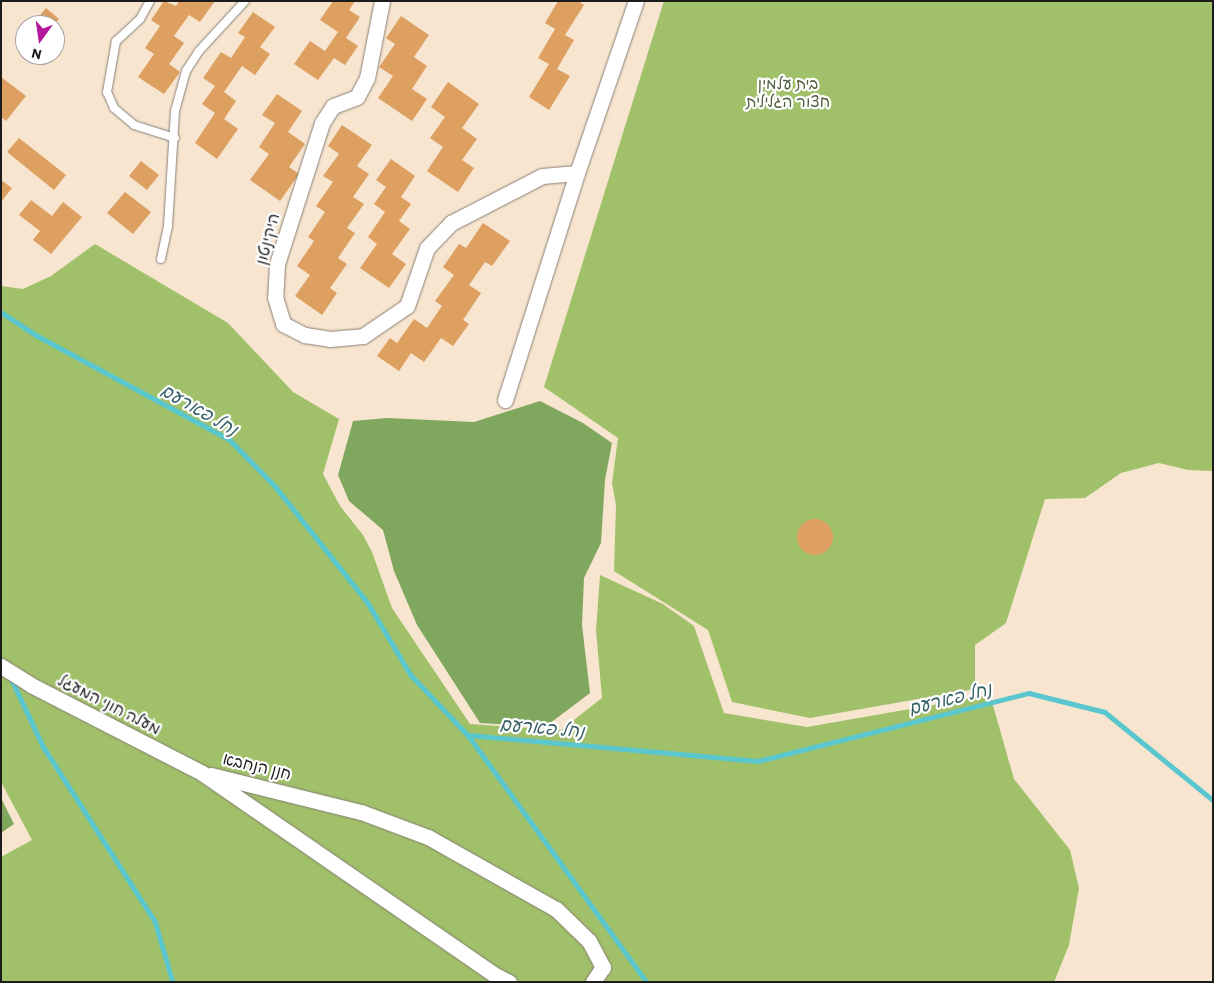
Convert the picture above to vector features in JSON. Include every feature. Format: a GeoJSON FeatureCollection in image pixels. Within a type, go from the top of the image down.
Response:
{"type":"FeatureCollection","features":[{"type":"Feature","properties":{"kind":"street","name":"היקינטון"},"geometry":{"type":"LineString","coordinates":[[382,1],[367,78],[357,97],[333,106],[322,123],[277,264],[275,297],[283,324],[305,335],[330,339],[363,336],[407,306],[426,248],[450,223],[542,176],[577,172]]}},
{"type":"Feature","properties":{"kind":"street"},"geometry":{"type":"LineString","coordinates":[[505,400],[577,172],[636,1]]}},
{"type":"Feature","properties":{"kind":"street","name":"מעלה חוני המעגל"},"geometry":{"type":"LineString","coordinates":[[1,666],[31,685],[202,773]]}},
{"type":"Feature","properties":{"kind":"street","name":"חנן הנחבא"},"geometry":{"type":"LineString","coordinates":[[202,773],[492,974],[509,982]]}},
{"type":"Feature","properties":{"kind":"street","name":"חנן הנחבא"},"geometry":{"type":"LineString","coordinates":[[202,773],[361,812],[428,838],[556,909],[589,941],[603,967],[593,982]]}},
{"type":"Feature","properties":{"kind":"lane"},"geometry":{"type":"LineString","coordinates":[[150,1],[140,19],[116,41],[107,92],[114,108],[134,125],[175,138]]}},
{"type":"Feature","properties":{"kind":"lane"},"geometry":{"type":"LineString","coordinates":[[161,259],[168,226],[175,138],[175,111],[186,71],[205,44],[245,1]]}},
{"type":"Feature","properties":{"kind":"green space","name":"בית עלמין חצור הגלילית"},"geometry":{"type":"Polygon","coordinates":[[[664,1],[1213,1],[1213,471],[1188,470],[1159,463],[1121,473],[1085,498],[1045,499],[1006,623],[975,645],[975,689],[810,718],[732,702],[708,630],[614,571],[616,505],[612,483],[618,438],[544,387],[664,1]]]}},
{"type":"Feature","properties":{"kind":"green space"},"geometry":{"type":"Polygon","coordinates":[[[95,244],[228,323],[293,392],[339,419],[323,474],[340,506],[363,535],[372,552],[392,608],[470,724],[561,730],[602,698],[596,630],[600,575],[663,604],[694,626],[724,713],[807,727],[990,695],[1014,779],[1070,850],[1079,888],[1069,945],[1054,982],[1,982],[1,857],[32,840],[1,782],[1,286],[23,289],[51,276],[95,244]]]}},
{"type":"Feature","properties":{"kind":"green space"},"geometry":{"type":"Polygon","coordinates":[[[540,401],[583,423],[612,443],[605,480],[601,543],[584,578],[582,625],[590,693],[545,727],[480,723],[417,625],[394,571],[383,530],[349,501],[338,475],[353,421],[387,418],[474,422],[540,401]]]}},
{"type":"Feature","properties":{"kind":"green space"},"geometry":{"type":"Polygon","coordinates":[[[1,798],[14,824],[1,833],[1,798]]]}},
{"type":"Feature","properties":{"kind":"building"},"geometry":{"type":"Polygon","coordinates":[[[164,1],[176,6],[179,1],[215,1],[200,22],[189,15],[174,36],[184,43],[169,64],[180,72],[164,94],[138,77],[154,54],[145,48],[160,26],[151,20],[164,1]]]}},
{"type":"Feature","properties":{"kind":"building"},"geometry":{"type":"Polygon","coordinates":[[[333,1],[355,1],[349,10],[360,17],[346,38],[358,46],[345,65],[334,58],[318,80],[294,64],[310,41],[325,51],[338,32],[320,20],[333,1]]]}},
{"type":"Feature","properties":{"kind":"building"},"geometry":{"type":"Polygon","coordinates":[[[558,1],[578,1],[584,5],[565,35],[574,40],[557,69],[570,76],[549,110],[529,97],[549,64],[538,58],[555,29],[545,23],[558,1]]]}},
{"type":"Feature","properties":{"kind":"building"},"geometry":{"type":"Polygon","coordinates":[[[46,8],[54,15],[40,15],[46,8]]]}},
{"type":"Feature","properties":{"kind":"building"},"geometry":{"type":"Polygon","coordinates":[[[253,12],[275,27],[260,47],[270,54],[255,75],[242,66],[224,92],[236,101],[224,119],[238,129],[217,159],[195,143],[215,113],[202,104],[215,86],[203,78],[221,52],[231,58],[245,37],[238,33],[253,12]]]}},
{"type":"Feature","properties":{"kind":"building"},"geometry":{"type":"Polygon","coordinates":[[[401,16],[429,35],[414,57],[427,66],[412,89],[427,99],[412,121],[378,98],[393,76],[379,67],[395,44],[386,38],[401,16]]]}},
{"type":"Feature","properties":{"kind":"building"},"geometry":{"type":"Polygon","coordinates":[[[1,77],[26,96],[6,121],[1,117],[1,77]]]}},
{"type":"Feature","properties":{"kind":"building"},"geometry":{"type":"Polygon","coordinates":[[[448,82],[479,104],[462,128],[477,139],[462,160],[474,168],[458,192],[427,171],[443,147],[430,138],[445,117],[431,107],[448,82]]]}},
{"type":"Feature","properties":{"kind":"building"},"geometry":{"type":"Polygon","coordinates":[[[277,94],[302,111],[288,132],[305,144],[289,167],[299,174],[280,201],[250,180],[269,154],[259,147],[275,123],[262,115],[277,94]]]}},
{"type":"Feature","properties":{"kind":"building"},"geometry":{"type":"Polygon","coordinates":[[[342,125],[372,145],[357,166],[369,174],[353,197],[364,204],[347,228],[355,233],[338,258],[347,264],[330,288],[337,293],[322,315],[295,296],[310,275],[297,266],[314,241],[308,237],[325,212],[316,206],[333,182],[323,176],[339,154],[328,146],[342,125]]]}},
{"type":"Feature","properties":{"kind":"building"},"geometry":{"type":"Polygon","coordinates":[[[19,138],[66,175],[54,190],[7,152],[19,138]]]}},
{"type":"Feature","properties":{"kind":"building"},"geometry":{"type":"Polygon","coordinates":[[[391,159],[415,176],[401,197],[411,204],[399,221],[410,229],[392,254],[406,264],[389,288],[360,268],[377,244],[368,237],[385,212],[374,204],[386,187],[376,180],[391,159]]]}},
{"type":"Feature","properties":{"kind":"building"},"geometry":{"type":"Polygon","coordinates":[[[141,161],[159,175],[147,190],[129,176],[141,161]]]}},
{"type":"Feature","properties":{"kind":"building"},"geometry":{"type":"Polygon","coordinates":[[[1,180],[12,188],[1,202],[1,180]]]}},
{"type":"Feature","properties":{"kind":"building"},"geometry":{"type":"Polygon","coordinates":[[[125,192],[151,212],[133,234],[107,213],[125,192]]]}},
{"type":"Feature","properties":{"kind":"building"},"geometry":{"type":"Polygon","coordinates":[[[31,200],[52,216],[63,202],[82,217],[51,254],[33,240],[40,231],[19,215],[31,200]]]}},
{"type":"Feature","properties":{"kind":"building"},"geometry":{"type":"Polygon","coordinates":[[[483,223],[510,241],[492,266],[485,262],[469,285],[481,293],[463,320],[469,324],[453,346],[441,338],[424,362],[411,353],[399,371],[377,356],[390,338],[397,343],[414,319],[427,328],[442,306],[435,301],[454,275],[443,267],[459,244],[466,248],[483,223]]]}},
{"type":"Feature","properties":{"kind":"building"},"geometry":{"type":"Polygon","coordinates":[[[815,519],[827,525],[833,537],[827,549],[815,555],[803,549],[797,537],[803,525],[815,519]]]}},
{"type":"Feature","properties":{"kind":"waterway","name":"נחל פארעם"},"geometry":{"type":"LineString","coordinates":[[1,312],[36,335],[230,440],[275,486],[368,603],[411,675],[468,735],[758,761],[1029,693],[1105,712],[1213,800]]}},
{"type":"Feature","properties":{"kind":"waterway"},"geometry":{"type":"LineString","coordinates":[[11,678],[43,746],[155,921],[173,982]]}},
{"type":"Feature","properties":{"kind":"waterway"},"geometry":{"type":"LineString","coordinates":[[468,735],[647,982]]}}]}
